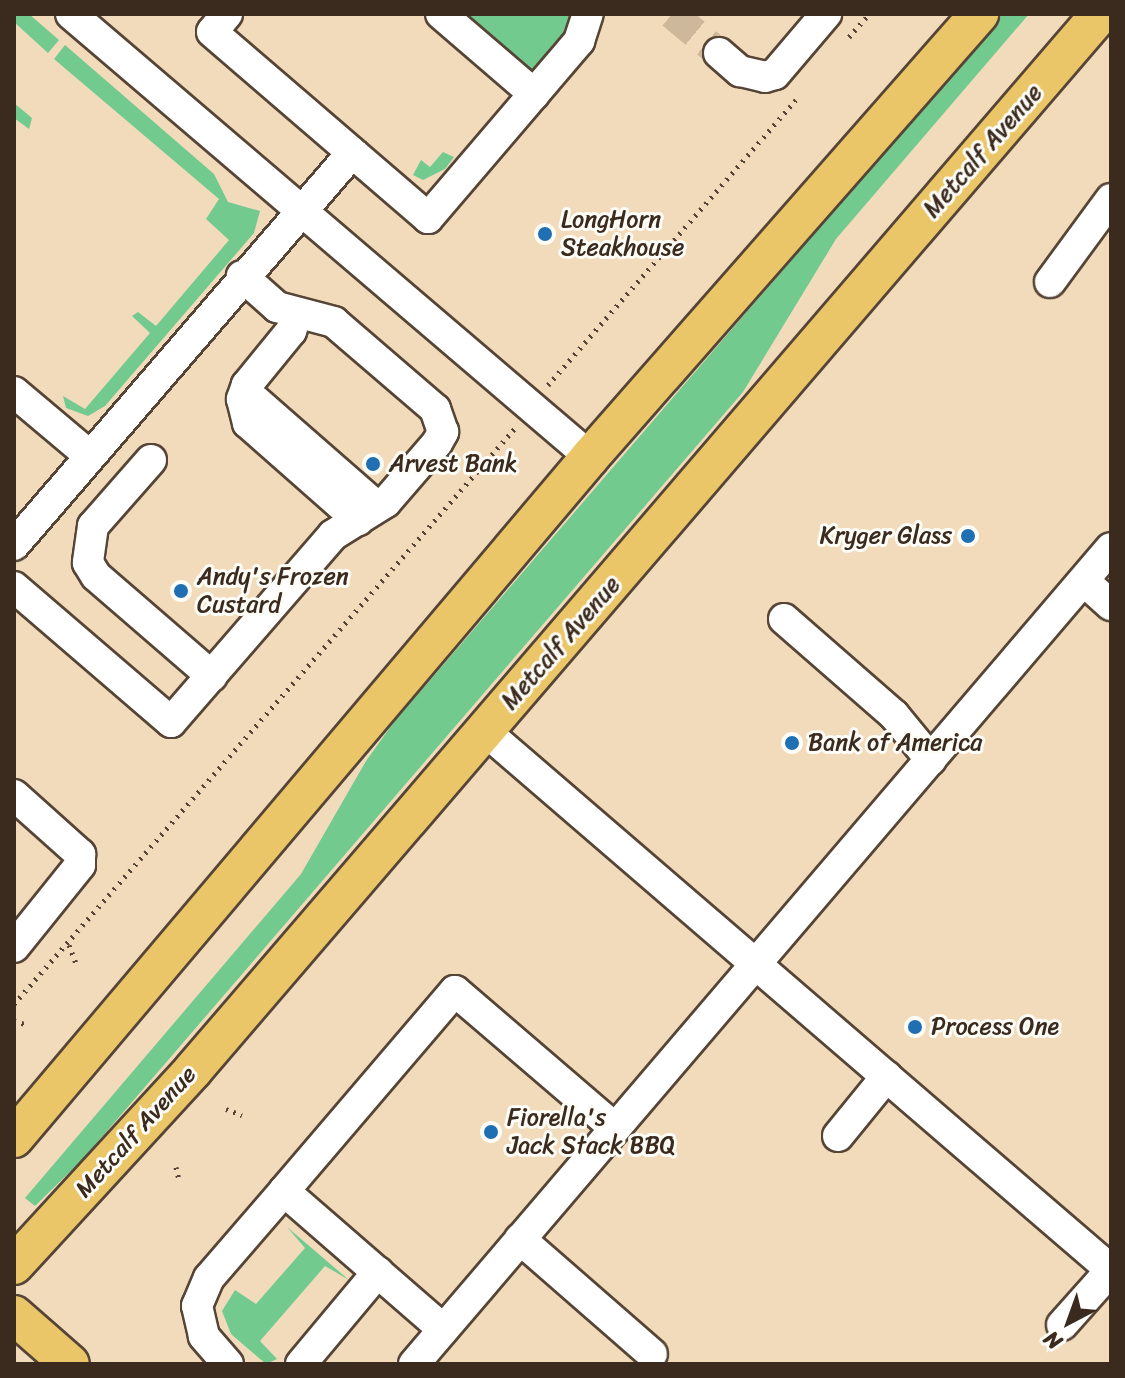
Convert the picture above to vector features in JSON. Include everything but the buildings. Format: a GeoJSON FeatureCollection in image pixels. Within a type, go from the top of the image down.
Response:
{"type":"FeatureCollection","features":[{"type":"Feature","properties":{"kind":"main road"},"geometry":{"type":"LineString","coordinates":[[14,1138],[590,457],[979,14]]}},
{"type":"Feature","properties":{"kind":"main road","name":"Metcalf Avenue"},"geometry":{"type":"LineString","coordinates":[[14,1265],[193,1070],[1100,14]]}},
{"type":"Feature","properties":{"kind":"main road"},"geometry":{"type":"LineString","coordinates":[[14,1315],[70,1364]]}},
{"type":"Feature","properties":{"kind":"street"},"geometry":{"type":"LineString","coordinates":[[227,14],[212,32],[428,218],[579,41],[588,14]]}},
{"type":"Feature","properties":{"kind":"street"},"geometry":{"type":"LineString","coordinates":[[441,14],[534,94]]}},
{"type":"Feature","properties":{"kind":"street"},"geometry":{"type":"LineString","coordinates":[[804,14],[765,58],[750,58],[724,47],[740,71],[765,77],[781,67],[826,14]]}},
{"type":"Feature","properties":{"kind":"street"},"geometry":{"type":"LineString","coordinates":[[83,18],[299,209],[590,457]]}},
{"type":"Feature","properties":{"kind":"street"},"geometry":{"type":"LineString","coordinates":[[14,545],[299,209],[352,153]]}},
{"type":"Feature","properties":{"kind":"street"},"geometry":{"type":"LineString","coordinates":[[1050,282],[1111,199]]}},
{"type":"Feature","properties":{"kind":"street"},"geometry":{"type":"LineString","coordinates":[[14,587],[171,722],[359,519],[437,443],[442,420],[334,322],[296,316],[242,276]]}},
{"type":"Feature","properties":{"kind":"street"},"geometry":{"type":"LineString","coordinates":[[296,316],[291,331],[244,392],[236,414],[240,438],[359,519]]}},
{"type":"Feature","properties":{"kind":"street"},"geometry":{"type":"LineString","coordinates":[[14,392],[90,456]]}},
{"type":"Feature","properties":{"kind":"street"},"geometry":{"type":"LineString","coordinates":[[244,392],[359,519]]}},
{"type":"Feature","properties":{"kind":"street"},"geometry":{"type":"LineString","coordinates":[[151,460],[93,526],[88,563],[96,576],[212,676]]}},
{"type":"Feature","properties":{"kind":"street"},"geometry":{"type":"LineString","coordinates":[[414,1364],[1111,548]]}},
{"type":"Feature","properties":{"kind":"street"},"geometry":{"type":"LineString","coordinates":[[1084,581],[1111,605]]}},
{"type":"Feature","properties":{"kind":"street"},"geometry":{"type":"LineString","coordinates":[[784,619],[894,715],[931,760]]}},
{"type":"Feature","properties":{"kind":"street"},"geometry":{"type":"LineString","coordinates":[[485,731],[1111,1270],[1062,1325]]}},
{"type":"Feature","properties":{"kind":"street"},"geometry":{"type":"LineString","coordinates":[[14,795],[80,854],[80,865],[14,947]]}},
{"type":"Feature","properties":{"kind":"street"},"geometry":{"type":"LineString","coordinates":[[228,1364],[204,1336],[197,1306],[209,1278],[455,991],[615,1128]]}},
{"type":"Feature","properties":{"kind":"street"},"geometry":{"type":"LineString","coordinates":[[838,1136],[887,1076]]}},
{"type":"Feature","properties":{"kind":"street"},"geometry":{"type":"LineString","coordinates":[[284,1191],[443,1329]]}},
{"type":"Feature","properties":{"kind":"street"},"geometry":{"type":"LineString","coordinates":[[520,1239],[652,1354]]}},
{"type":"Feature","properties":{"kind":"street"},"geometry":{"type":"LineString","coordinates":[[301,1364],[378,1272]]}},
{"type":"Feature","properties":{"kind":"path"},"geometry":{"type":"LineString","coordinates":[[840,48],[869,14]]}},
{"type":"Feature","properties":{"kind":"path"},"geometry":{"type":"LineString","coordinates":[[14,1004],[69,945],[533,409],[801,93]]}},
{"type":"Feature","properties":{"kind":"path"},"geometry":{"type":"LineString","coordinates":[[69,945],[77,966]]}},
{"type":"Feature","properties":{"kind":"path"},"geometry":{"type":"LineString","coordinates":[[14,1021],[25,1024]]}},
{"type":"Feature","properties":{"kind":"path"},"geometry":{"type":"LineString","coordinates":[[226,1109],[242,1115]]}},
{"type":"Feature","properties":{"kind":"path"},"geometry":{"type":"LineString","coordinates":[[176,1167],[179,1180]]}},
{"type":"Feature","properties":{"kind":"green space"},"geometry":{"type":"Polygon","coordinates":[[[14,14],[29,14],[59,40],[48,53],[14,22],[14,14]]]}},
{"type":"Feature","properties":{"kind":"green space"},"geometry":{"type":"Polygon","coordinates":[[[465,14],[571,14],[572,18],[568,32],[532,71],[465,14]]]}},
{"type":"Feature","properties":{"kind":"green space"},"geometry":{"type":"Polygon","coordinates":[[[1003,14],[1029,14],[836,239],[743,392],[83,1159],[35,1206],[25,1198],[301,874],[366,761],[394,722],[1003,14]]]}},
{"type":"Feature","properties":{"kind":"green space"},"geometry":{"type":"Polygon","coordinates":[[[65,45],[214,174],[228,202],[260,211],[254,233],[105,406],[88,416],[66,408],[63,396],[85,409],[150,333],[132,316],[138,312],[156,326],[229,240],[206,219],[219,199],[54,59],[65,45]]]}},
{"type":"Feature","properties":{"kind":"green space"},"geometry":{"type":"Polygon","coordinates":[[[14,103],[32,118],[29,129],[14,118],[14,103]]]}},
{"type":"Feature","properties":{"kind":"green space"},"geometry":{"type":"Polygon","coordinates":[[[443,152],[454,157],[445,169],[423,180],[413,175],[421,160],[430,167],[443,152]]]}},
{"type":"Feature","properties":{"kind":"green space"},"geometry":{"type":"Polygon","coordinates":[[[287,1227],[349,1280],[325,1266],[260,1341],[277,1359],[266,1364],[231,1334],[222,1311],[235,1290],[256,1304],[305,1248],[287,1227]]]}},
{"type":"Feature","properties":{"kind":"tunnel"},"geometry":{"type":"LineString","coordinates":[[672,14],[719,53]]}},
{"type":"Feature","properties":{"kind":"place","name":"LongHorn Steakhouse"},"geometry":{"type":"Point","coordinates":[545,234]}},
{"type":"Feature","properties":{"kind":"place","name":"Arvest Bank"},"geometry":{"type":"Point","coordinates":[373,464]}},
{"type":"Feature","properties":{"kind":"place","name":"Kryger Glass"},"geometry":{"type":"Point","coordinates":[968,536]}},
{"type":"Feature","properties":{"kind":"place","name":"Andy's Frozen Custard"},"geometry":{"type":"Point","coordinates":[181,591]}},
{"type":"Feature","properties":{"kind":"place","name":"Bank of America"},"geometry":{"type":"Point","coordinates":[792,743]}},
{"type":"Feature","properties":{"kind":"place","name":"Process One"},"geometry":{"type":"Point","coordinates":[915,1027]}},
{"type":"Feature","properties":{"kind":"place","name":"Fiorella's Jack Stack BBQ"},"geometry":{"type":"Point","coordinates":[491,1132]}}]}
